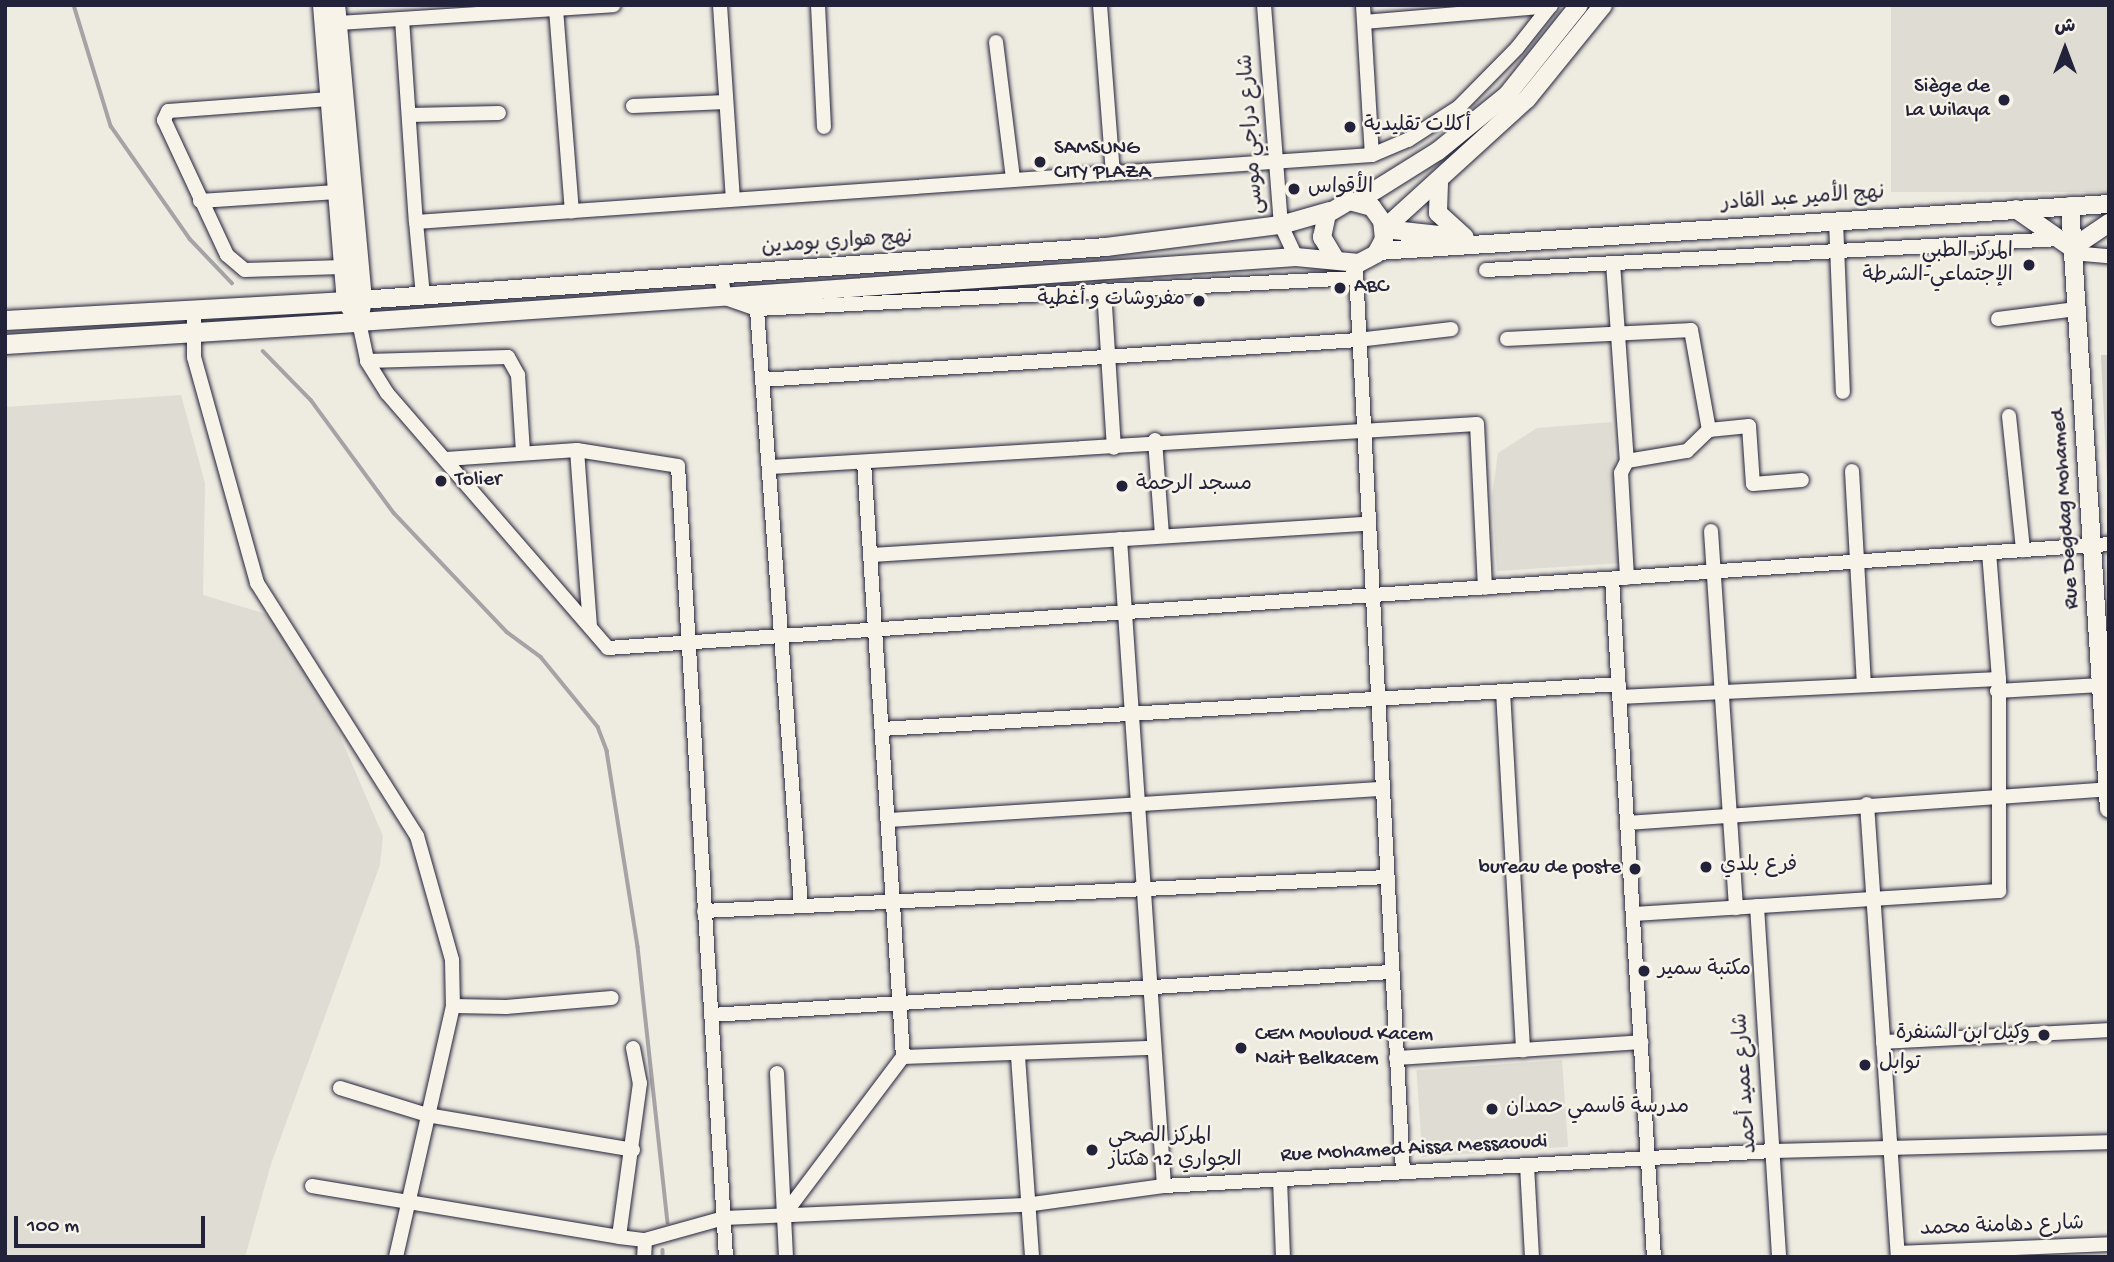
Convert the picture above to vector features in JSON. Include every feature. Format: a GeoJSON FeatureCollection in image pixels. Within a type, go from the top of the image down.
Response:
{"type":"FeatureCollection","features":[{"type":"Feature","properties":{"kind":"highway"},"geometry":{"type":"LineString","coordinates":[[5,320],[354,301]]}},
{"type":"Feature","properties":{"kind":"highway"},"geometry":{"type":"LineString","coordinates":[[109,314],[111,338]]}},
{"type":"Feature","properties":{"kind":"highway"},"geometry":{"type":"LineString","coordinates":[[5,344],[359,322]]}},
{"type":"Feature","properties":{"kind":"main road"},"geometry":{"type":"LineString","coordinates":[[322,5],[343,267],[359,322],[1296,257],[1334,257]]}},
{"type":"Feature","properties":{"kind":"main road"},"geometry":{"type":"LineString","coordinates":[[1579,5],[1507,95],[1447,145],[1358,201],[1344,202],[1330,211],[1321,235],[1334,257],[1356,271],[1378,251],[1384,229],[1439,183],[1534,92],[1603,5]]}},
{"type":"Feature","properties":{"kind":"main road"},"geometry":{"type":"LineString","coordinates":[[337,14],[354,301]]}},
{"type":"Feature","properties":{"kind":"main road"},"geometry":{"type":"LineString","coordinates":[[1439,183],[1436,205],[1440,218],[1468,238]]}},
{"type":"Feature","properties":{"kind":"main road"},"geometry":{"type":"LineString","coordinates":[[1358,201],[1377,211],[1384,229]]}},
{"type":"Feature","properties":{"kind":"main road","name":"نهج الأمير عبد القادر"},"geometry":{"type":"LineString","coordinates":[[1378,251],[2109,204]]}},
{"type":"Feature","properties":{"kind":"main road","name":"Rue Degdag Mohamed"},"geometry":{"type":"LineString","coordinates":[[2070,206],[2068,247],[2077,309],[2100,544],[2101,685],[2109,809]]}},
{"type":"Feature","properties":{"kind":"main road"},"geometry":{"type":"LineString","coordinates":[[2016,209],[2068,247],[2109,223]]}},
{"type":"Feature","properties":{"kind":"main road","name":"نهج هواري بومدين"},"geometry":{"type":"LineString","coordinates":[[354,301],[1106,247],[1280,225],[1330,211]]}},
{"type":"Feature","properties":{"kind":"main road","name":"نهج الأمير عبد القادر"},"geometry":{"type":"LineString","coordinates":[[1384,229],[1499,242]]}},
{"type":"Feature","properties":{"kind":"street"},"geometry":{"type":"LineString","coordinates":[[337,14],[402,19],[613,5]]}},
{"type":"Feature","properties":{"kind":"street"},"geometry":{"type":"LineString","coordinates":[[720,5],[733,199]]}},
{"type":"Feature","properties":{"kind":"street"},"geometry":{"type":"LineString","coordinates":[[818,5],[824,127]]}},
{"type":"Feature","properties":{"kind":"street"},"geometry":{"type":"LineString","coordinates":[[1100,5],[1114,173]]}},
{"type":"Feature","properties":{"kind":"street","name":"شارع دراجي موسى"},"geometry":{"type":"LineString","coordinates":[[1264,5],[1280,225],[1296,257]]}},
{"type":"Feature","properties":{"kind":"street"},"geometry":{"type":"LineString","coordinates":[[1363,5],[1372,155]]}},
{"type":"Feature","properties":{"kind":"street"},"geometry":{"type":"LineString","coordinates":[[1365,22],[1550,6]]}},
{"type":"Feature","properties":{"kind":"street"},"geometry":{"type":"LineString","coordinates":[[416,222],[1013,179],[1276,164],[1372,155],[1408,140],[1459,107],[1517,48],[1550,6]]}},
{"type":"Feature","properties":{"kind":"street"},"geometry":{"type":"LineString","coordinates":[[556,9],[572,211]]}},
{"type":"Feature","properties":{"kind":"street"},"geometry":{"type":"LineString","coordinates":[[402,19],[423,296]]}},
{"type":"Feature","properties":{"kind":"street"},"geometry":{"type":"LineString","coordinates":[[996,42],[1013,179]]}},
{"type":"Feature","properties":{"kind":"street"},"geometry":{"type":"LineString","coordinates":[[329,99],[168,111],[165,128],[228,255],[245,270],[343,267]]}},
{"type":"Feature","properties":{"kind":"street"},"geometry":{"type":"LineString","coordinates":[[633,106],[726,102]]}},
{"type":"Feature","properties":{"kind":"street"},"geometry":{"type":"LineString","coordinates":[[409,115],[499,113]]}},
{"type":"Feature","properties":{"kind":"street"},"geometry":{"type":"LineString","coordinates":[[200,201],[337,192]]}},
{"type":"Feature","properties":{"kind":"street"},"geometry":{"type":"LineString","coordinates":[[1836,220],[1843,392]]}},
{"type":"Feature","properties":{"kind":"street"},"geometry":{"type":"LineString","coordinates":[[1486,270],[1838,251],[2068,247],[2109,256]]}},
{"type":"Feature","properties":{"kind":"street"},"geometry":{"type":"LineString","coordinates":[[1613,263],[1628,461],[1621,473],[1619,691],[1654,1257]]}},
{"type":"Feature","properties":{"kind":"street"},"geometry":{"type":"LineString","coordinates":[[721,276],[725,298],[757,309],[1356,271],[1370,598],[1403,1172]]}},
{"type":"Feature","properties":{"kind":"street"},"geometry":{"type":"LineString","coordinates":[[1104,289],[1114,448]]}},
{"type":"Feature","properties":{"kind":"street"},"geometry":{"type":"LineString","coordinates":[[194,309],[191,331],[194,357],[257,583],[417,836],[452,960],[453,1006],[396,1257]]}},
{"type":"Feature","properties":{"kind":"street"},"geometry":{"type":"LineString","coordinates":[[757,309],[784,639],[801,906]]}},
{"type":"Feature","properties":{"kind":"street"},"geometry":{"type":"LineString","coordinates":[[1998,319],[2077,309]]}},
{"type":"Feature","properties":{"kind":"street"},"geometry":{"type":"LineString","coordinates":[[359,322],[367,361],[387,393],[608,648],[784,639],[2100,544]]}},
{"type":"Feature","properties":{"kind":"street"},"geometry":{"type":"LineString","coordinates":[[762,380],[1358,340],[1451,329]]}},
{"type":"Feature","properties":{"kind":"street"},"geometry":{"type":"LineString","coordinates":[[1507,339],[1691,330],[1709,430]]}},
{"type":"Feature","properties":{"kind":"street"},"geometry":{"type":"LineString","coordinates":[[367,361],[508,357],[518,375],[523,452]]}},
{"type":"Feature","properties":{"kind":"street"},"geometry":{"type":"LineString","coordinates":[[2009,416],[2023,550]]}},
{"type":"Feature","properties":{"kind":"street"},"geometry":{"type":"LineString","coordinates":[[771,467],[1114,448],[1155,440],[1477,424],[1485,588]]}},
{"type":"Feature","properties":{"kind":"street"},"geometry":{"type":"LineString","coordinates":[[1628,461],[1632,464],[1687,452],[1709,430],[1749,426],[1753,484],[1802,480]]}},
{"type":"Feature","properties":{"kind":"street"},"geometry":{"type":"LineString","coordinates":[[1155,440],[1162,536]]}},
{"type":"Feature","properties":{"kind":"street"},"geometry":{"type":"LineString","coordinates":[[446,459],[577,450],[678,466],[726,1257]]}},
{"type":"Feature","properties":{"kind":"street"},"geometry":{"type":"LineString","coordinates":[[577,450],[590,627]]}},
{"type":"Feature","properties":{"kind":"street"},"geometry":{"type":"LineString","coordinates":[[783,1216],[903,1057],[864,462]]}},
{"type":"Feature","properties":{"kind":"street"},"geometry":{"type":"LineString","coordinates":[[1852,471],[1864,685]]}},
{"type":"Feature","properties":{"kind":"street"},"geometry":{"type":"LineString","coordinates":[[871,555],[1367,524]]}},
{"type":"Feature","properties":{"kind":"street"},"geometry":{"type":"LineString","coordinates":[[1710,531],[1736,908]]}},
{"type":"Feature","properties":{"kind":"street"},"geometry":{"type":"LineString","coordinates":[[1120,539],[1164,1186]]}},
{"type":"Feature","properties":{"kind":"street"},"geometry":{"type":"LineString","coordinates":[[1633,914],[1999,891],[1998,685],[1989,552]]}},
{"type":"Feature","properties":{"kind":"street"},"geometry":{"type":"LineString","coordinates":[[882,729],[1131,711],[1376,700],[1503,691],[1722,692],[1864,685],[2101,685]]}},
{"type":"Feature","properties":{"kind":"street"},"geometry":{"type":"LineString","coordinates":[[1503,691],[1523,1050]]}},
{"type":"Feature","properties":{"kind":"street"},"geometry":{"type":"LineString","coordinates":[[888,820],[1381,789]]}},
{"type":"Feature","properties":{"kind":"street"},"geometry":{"type":"LineString","coordinates":[[1627,822],[2108,789]]}},
{"type":"Feature","properties":{"kind":"street"},"geometry":{"type":"LineString","coordinates":[[1867,804],[1871,900],[1898,1255]]}},
{"type":"Feature","properties":{"kind":"street"},"geometry":{"type":"LineString","coordinates":[[704,911],[1144,892],[1386,877]]}},
{"type":"Feature","properties":{"kind":"street","name":"شارع عميد أحمد"},"geometry":{"type":"LineString","coordinates":[[1757,906],[1779,1257]]}},
{"type":"Feature","properties":{"kind":"street"},"geometry":{"type":"LineString","coordinates":[[710,1016],[1391,972]]}},
{"type":"Feature","properties":{"kind":"street"},"geometry":{"type":"LineString","coordinates":[[453,1006],[506,1007],[612,998]]}},
{"type":"Feature","properties":{"kind":"street"},"geometry":{"type":"LineString","coordinates":[[1883,1042],[2109,1030]]}},
{"type":"Feature","properties":{"kind":"street"},"geometry":{"type":"LineString","coordinates":[[1396,1058],[1640,1042]]}},
{"type":"Feature","properties":{"kind":"street"},"geometry":{"type":"LineString","coordinates":[[619,1237],[633,1150],[640,1083],[634,1048]]}},
{"type":"Feature","properties":{"kind":"street"},"geometry":{"type":"LineString","coordinates":[[903,1057],[1018,1056],[1154,1048]]}},
{"type":"Feature","properties":{"kind":"street"},"geometry":{"type":"LineString","coordinates":[[1018,1056],[1025,1205],[1032,1257]]}},
{"type":"Feature","properties":{"kind":"street"},"geometry":{"type":"LineString","coordinates":[[777,1073],[786,1257]]}},
{"type":"Feature","properties":{"kind":"street"},"geometry":{"type":"LineString","coordinates":[[340,1088],[427,1115],[633,1150]]}},
{"type":"Feature","properties":{"kind":"street","name":"Rue Mohamed Aissa Messaoudi"},"geometry":{"type":"LineString","coordinates":[[645,1240],[723,1218],[1025,1205],[1164,1186],[1772,1151],[1889,1151],[2109,1142]]}},
{"type":"Feature","properties":{"kind":"street"},"geometry":{"type":"LineString","coordinates":[[1527,1165],[1532,1257]]}},
{"type":"Feature","properties":{"kind":"street"},"geometry":{"type":"LineString","coordinates":[[1280,1179],[1283,1257]]}},
{"type":"Feature","properties":{"kind":"street"},"geometry":{"type":"LineString","coordinates":[[312,1186],[645,1240],[644,1257]]}},
{"type":"Feature","properties":{"kind":"street","name":"شارع دهامنة محمد"},"geometry":{"type":"LineString","coordinates":[[1898,1255],[2109,1244]]}},
{"type":"Feature","properties":{"kind":"shaded area","name":"Siège de La Wilaya"},"geometry":{"type":"Polygon","coordinates":[[[1891,5],[2108,5],[2108,192],[1891,192],[1891,5]]]}},
{"type":"Feature","properties":{"kind":"shaded area"},"geometry":{"type":"Polygon","coordinates":[[[2101,355],[2109,355],[2109,480],[2107,480],[2101,355]]]}},
{"type":"Feature","properties":{"kind":"shaded area"},"geometry":{"type":"Polygon","coordinates":[[[181,395],[205,483],[203,595],[263,613],[282,626],[327,706],[383,836],[380,865],[271,1164],[245,1257],[5,1257],[5,407],[181,395]]]}},
{"type":"Feature","properties":{"kind":"shaded area"},"geometry":{"type":"Polygon","coordinates":[[[1612,422],[1622,563],[1497,571],[1492,496],[1498,453],[1537,428],[1612,422]]]}},
{"type":"Feature","properties":{"kind":"shaded area","name":"مدرسة قاسمي حمدان"},"geometry":{"type":"Polygon","coordinates":[[[1562,1060],[1568,1147],[1422,1157],[1416,1070],[1562,1060]]]}},
{"type":"Feature","properties":{"kind":"waterway"},"geometry":{"type":"LineString","coordinates":[[74,5],[111,126],[190,239],[232,283]]}},
{"type":"Feature","properties":{"kind":"waterway"},"geometry":{"type":"LineString","coordinates":[[263,351],[311,400],[394,513],[507,632],[541,657],[598,727],[607,751],[638,947],[668,1222]]}},
{"type":"Feature","properties":{"kind":"waterway"},"geometry":{"type":"LineString","coordinates":[[663,1250],[663,1257]]}},
{"type":"Feature","properties":{"kind":"place","name":"Siège de La Wilaya"},"geometry":{"type":"Point","coordinates":[2004,100]}},
{"type":"Feature","properties":{"kind":"place","name":"أكلات تقليدية"},"geometry":{"type":"Point","coordinates":[1350,127]}},
{"type":"Feature","properties":{"kind":"place","name":"SAMSUNG CITY PLAZA"},"geometry":{"type":"Point","coordinates":[1040,162]}},
{"type":"Feature","properties":{"kind":"place","name":"الأقواس"},"geometry":{"type":"Point","coordinates":[1294,189]}},
{"type":"Feature","properties":{"kind":"place","name":"المركز الطبي الإجتماعي-الشرطة"},"geometry":{"type":"Point","coordinates":[2029,265]}},
{"type":"Feature","properties":{"kind":"place","name":"ABC"},"geometry":{"type":"Point","coordinates":[1340,288]}},
{"type":"Feature","properties":{"kind":"place","name":"مفروشات و أغطية"},"geometry":{"type":"Point","coordinates":[1199,301]}},
{"type":"Feature","properties":{"kind":"place","name":"Tolier"},"geometry":{"type":"Point","coordinates":[441,481]}},
{"type":"Feature","properties":{"kind":"place","name":"مسجد الرحمة"},"geometry":{"type":"Point","coordinates":[1122,486]}},
{"type":"Feature","properties":{"kind":"place","name":"فرع بلدي"},"geometry":{"type":"Point","coordinates":[1706,867]}},
{"type":"Feature","properties":{"kind":"place","name":"bureau de poste"},"geometry":{"type":"Point","coordinates":[1635,869]}},
{"type":"Feature","properties":{"kind":"place","name":"مكتبة سمير"},"geometry":{"type":"Point","coordinates":[1644,971]}},
{"type":"Feature","properties":{"kind":"place","name":"وكيل ابن الشنفرة"},"geometry":{"type":"Point","coordinates":[2044,1035]}},
{"type":"Feature","properties":{"kind":"place","name":"CEM Mouloud Kacem Nait Belkacem"},"geometry":{"type":"Point","coordinates":[1241,1048]}},
{"type":"Feature","properties":{"kind":"place","name":"توابل"},"geometry":{"type":"Point","coordinates":[1865,1065]}},
{"type":"Feature","properties":{"kind":"place","name":"مدرسة قاسمي حمدان"},"geometry":{"type":"Point","coordinates":[1492,1109]}},
{"type":"Feature","properties":{"kind":"place","name":"المركز الصحي الجواري 12 هكتار"},"geometry":{"type":"Point","coordinates":[1092,1150]}}]}
